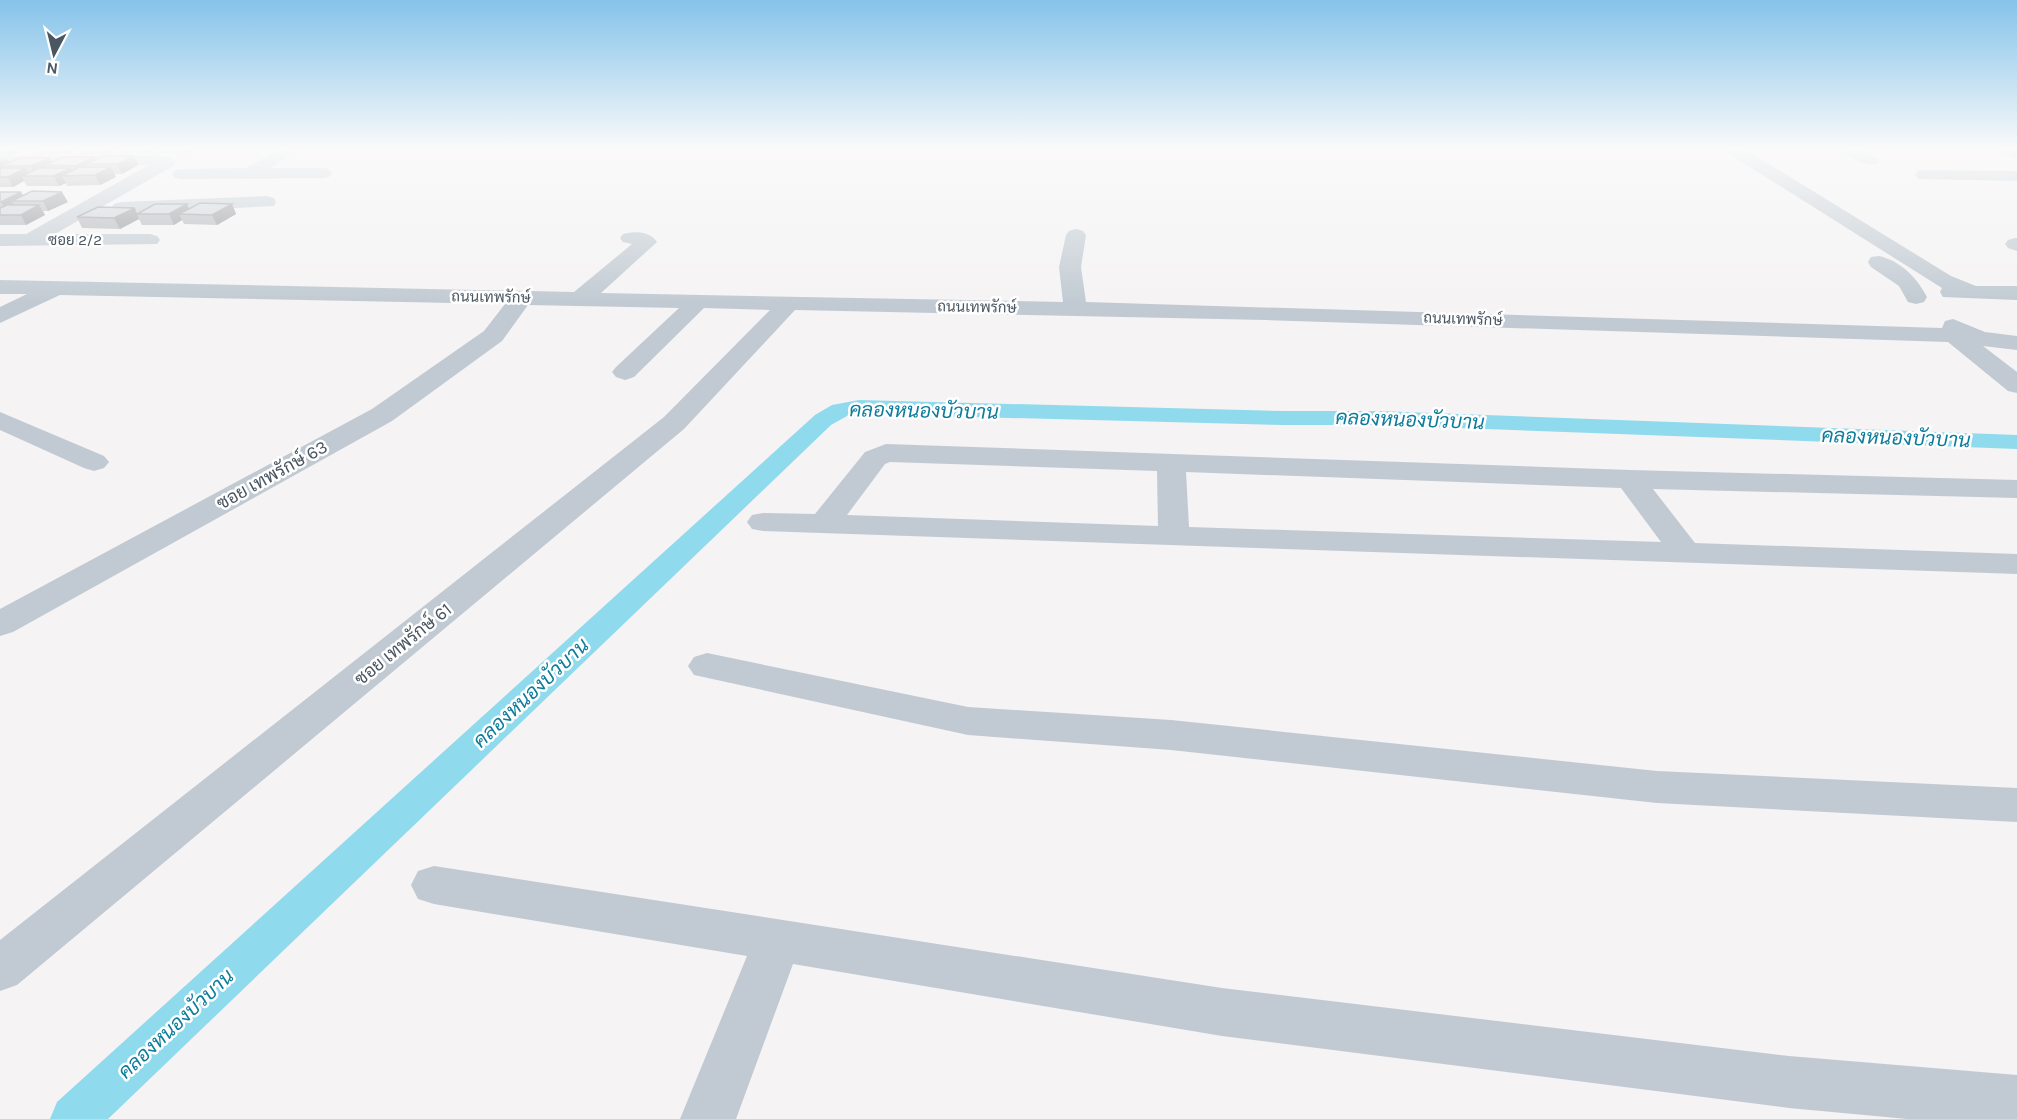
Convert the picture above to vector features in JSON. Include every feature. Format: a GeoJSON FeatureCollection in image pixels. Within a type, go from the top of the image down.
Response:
{"type":"FeatureCollection","features":[{"type":"Feature","properties":{"kind":"street"},"geometry":{"type":"LineString","coordinates":[[113,200],[199,205],[267,202]]}},
{"type":"Feature","properties":{"kind":"street"},"geometry":{"type":"LineString","coordinates":[[199,205],[207,200]]}},
{"type":"Feature","properties":{"kind":"street","name":"ถนนเทพรักษ์"},"geometry":{"type":"LineString","coordinates":[[1792,200],[1903,278],[1912,286],[1919,302],[1963,335]]}},
{"type":"Feature","properties":{"kind":"street"},"geometry":{"type":"LineString","coordinates":[[1811,200],[1864,230],[1942,281],[1972,292]]}},
{"type":"Feature","properties":{"kind":"street"},"geometry":{"type":"LineString","coordinates":[[30,240],[117,201]]}},
{"type":"Feature","properties":{"kind":"street"},"geometry":{"type":"LineString","coordinates":[[1831,229],[1864,230]]}},
{"type":"Feature","properties":{"kind":"street"},"geometry":{"type":"LineString","coordinates":[[1075,309],[1070,267],[1076,235]]}},
{"type":"Feature","properties":{"kind":"street"},"geometry":{"type":"LineString","coordinates":[[581,298],[647,242],[644,239],[630,238]]}},
{"type":"Feature","properties":{"kind":"street","name":"ซอย 2/2"},"geometry":{"type":"LineString","coordinates":[[0,240],[150,240]]}},
{"type":"Feature","properties":{"kind":"street","name":"ถนนเทพรักษ์"},"geometry":{"type":"LineString","coordinates":[[0,287],[1075,309],[1963,335],[2017,343]]}},
{"type":"Feature","properties":{"kind":"street"},"geometry":{"type":"LineString","coordinates":[[0,316],[57,289]]}},
{"type":"Feature","properties":{"kind":"street"},"geometry":{"type":"LineString","coordinates":[[1916,297],[1925,292],[2017,293]]}},
{"type":"Feature","properties":{"kind":"street","name":"ซอย เทพรักษ์ 63"},"geometry":{"type":"LineString","coordinates":[[0,624],[382,415],[493,336],[522,297]]}},
{"type":"Feature","properties":{"kind":"street"},"geometry":{"type":"LineString","coordinates":[[625,372],[700,300]]}},
{"type":"Feature","properties":{"kind":"street","name":"ซอย เทพรักษ์ 61"},"geometry":{"type":"LineString","coordinates":[[0,969],[674,423],[790,302]]}},
{"type":"Feature","properties":{"kind":"street"},"geometry":{"type":"LineString","coordinates":[[1963,335],[2017,385]]}},
{"type":"Feature","properties":{"kind":"street"},"geometry":{"type":"LineString","coordinates":[[0,420],[94,462]]}},
{"type":"Feature","properties":{"kind":"street"},"geometry":{"type":"LineString","coordinates":[[824,524],[875,458],[886,453],[1630,479],[2017,489]]}},
{"type":"Feature","properties":{"kind":"street"},"geometry":{"type":"LineString","coordinates":[[1171,462],[1174,536]]}},
{"type":"Feature","properties":{"kind":"street"},"geometry":{"type":"LineString","coordinates":[[1630,479],[1686,553]]}},
{"type":"Feature","properties":{"kind":"street"},"geometry":{"type":"LineString","coordinates":[[763,522],[2017,564]]}},
{"type":"Feature","properties":{"kind":"street"},"geometry":{"type":"LineString","coordinates":[[707,666],[968,721],[1171,735],[1657,787],[2017,805]]}},
{"type":"Feature","properties":{"kind":"street"},"geometry":{"type":"LineString","coordinates":[[434,885],[1222,1012],[1777,1081],[1912,1106],[2017,1102]]}},
{"type":"Feature","properties":{"kind":"street"},"geometry":{"type":"LineString","coordinates":[[708,1119],[777,941]]}},
{"type":"Feature","properties":{"kind":"building"},"geometry":{"type":"Polygon","coordinates":[[[14,200],[45,200],[43,201],[14,200]]]}},
{"type":"Feature","properties":{"kind":"building"},"geometry":{"type":"Polygon","coordinates":[[[200,203],[232,204],[212,215],[179,214],[200,203]]]}},
{"type":"Feature","properties":{"kind":"building"},"geometry":{"type":"Polygon","coordinates":[[[155,204],[187,204],[169,214],[137,214],[155,204]]]}},
{"type":"Feature","properties":{"kind":"building"},"geometry":{"type":"Polygon","coordinates":[[[7,205],[39,205],[21,215],[0,215],[0,208],[7,205]]]}},
{"type":"Feature","properties":{"kind":"building"},"geometry":{"type":"Polygon","coordinates":[[[98,207],[135,208],[114,218],[77,217],[98,207]]]}},
{"type":"Feature","properties":{"kind":"waterway","name":"คลองหนองบัวบาน"},"geometry":{"type":"LineString","coordinates":[[74,1119],[823,420],[840,410],[859,407],[1283,418],[1378,418],[2017,442]]}}]}
